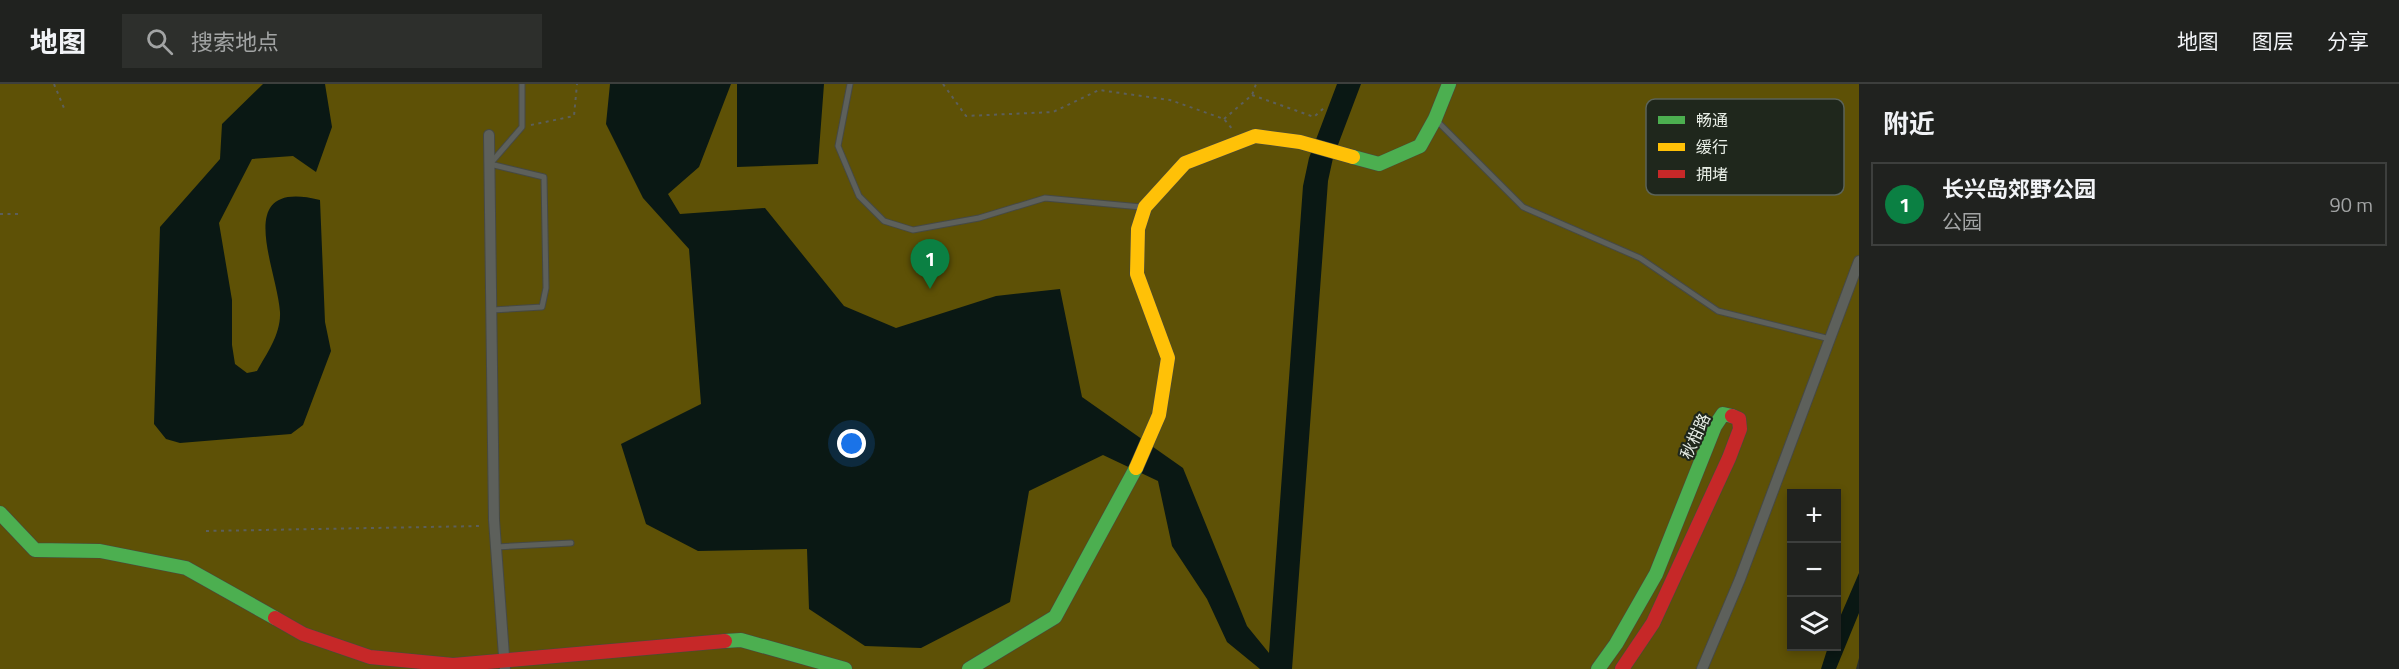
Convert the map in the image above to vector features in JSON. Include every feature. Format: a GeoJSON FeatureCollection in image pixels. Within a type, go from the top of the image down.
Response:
{"type":"FeatureCollection","features":[{"type":"Feature","properties":{"kind":"street"},"geometry":{"type":"LineString","coordinates":[[969,669],[1055,617],[1130,483],[1159,415],[1168,358],[1137,274],[1138,229],[1145,207],[1185,163],[1255,136],[1311,145],[1379,164],[1420,146],[1435,119],[1449,84]]}},
{"type":"Feature","properties":{"kind":"street"},"geometry":{"type":"LineString","coordinates":[[489,135],[495,525],[504,665]]}},
{"type":"Feature","properties":{"kind":"street"},"geometry":{"type":"LineString","coordinates":[[1702,669],[1740,579],[1859,261]]}},
{"type":"Feature","properties":{"kind":"street","name":"秋柑路"},"geometry":{"type":"LineString","coordinates":[[1598,669],[1616,644],[1656,574],[1715,426],[1723,414],[1739,419],[1740,429],[1729,458],[1653,623],[1622,669]]}},
{"type":"Feature","properties":{"kind":"street"},"geometry":{"type":"LineString","coordinates":[[0,513],[5,525],[35,550],[100,551],[186,568],[303,634],[370,657],[453,665],[504,665],[741,640],[845,669]]}},
{"type":"Feature","properties":{"kind":"lane"},"geometry":{"type":"LineString","coordinates":[[492,310],[542,307],[546,288],[544,177],[490,164],[522,127],[522,84]]}},
{"type":"Feature","properties":{"kind":"lane"},"geometry":{"type":"LineString","coordinates":[[850,84],[838,146],[859,196],[884,221],[914,230],[979,218],[1044,198],[1145,207]]}},
{"type":"Feature","properties":{"kind":"lane"},"geometry":{"type":"LineString","coordinates":[[1435,119],[1523,207],[1640,258],[1718,311],[1830,339]]}},
{"type":"Feature","properties":{"kind":"lane"},"geometry":{"type":"LineString","coordinates":[[496,547],[571,543]]}},
{"type":"Feature","properties":{"kind":"path"},"geometry":{"type":"LineString","coordinates":[[54,84],[64,108]]}},
{"type":"Feature","properties":{"kind":"path"},"geometry":{"type":"LineString","coordinates":[[522,127],[574,116],[577,84]]}},
{"type":"Feature","properties":{"kind":"path"},"geometry":{"type":"LineString","coordinates":[[943,84],[966,116],[1053,112],[1099,90],[1170,100],[1224,119],[1241,141]]}},
{"type":"Feature","properties":{"kind":"path"},"geometry":{"type":"LineString","coordinates":[[1224,119],[1252,95],[1256,84]]}},
{"type":"Feature","properties":{"kind":"path"},"geometry":{"type":"LineString","coordinates":[[1252,95],[1314,117],[1325,107]]}},
{"type":"Feature","properties":{"kind":"path"},"geometry":{"type":"LineString","coordinates":[[0,214],[22,214]]}},
{"type":"Feature","properties":{"kind":"path"},"geometry":{"type":"LineString","coordinates":[[206,531],[495,525]]}},
{"type":"Feature","properties":{"kind":"shaded area"},"geometry":{"type":"Polygon","coordinates":[[[0,84],[1859,84],[1859,658],[1856,669],[0,669],[0,84]]]}},
{"type":"Feature","properties":{"kind":"shaded area"},"geometry":{"type":"Polygon","coordinates":[[[263,84],[325,84],[332,127],[316,172],[293,156],[252,159],[219,223],[232,300],[232,345],[235,364],[247,373],[257,371],[276,336],[280,312],[265,231],[267,214],[276,202],[293,197],[320,200],[325,322],[331,351],[303,425],[291,434],[180,443],[166,439],[154,424],[160,227],[220,159],[222,124],[263,84]]]}},
{"type":"Feature","properties":{"kind":"shaded area"},"geometry":{"type":"Polygon","coordinates":[[[610,84],[731,84],[699,167],[668,194],[680,214],[765,208],[844,306],[896,328],[996,296],[1060,289],[1082,397],[1183,468],[1247,626],[1269,653],[1303,186],[1309,158],[1337,84],[1361,84],[1333,158],[1328,181],[1292,669],[1260,669],[1227,642],[1207,599],[1172,546],[1158,481],[1103,455],[1029,491],[1010,602],[921,648],[865,646],[809,609],[807,549],[698,551],[646,524],[621,444],[701,404],[689,249],[643,198],[606,124],[610,84]]]}},
{"type":"Feature","properties":{"kind":"shaded area"},"geometry":{"type":"Polygon","coordinates":[[[737,84],[824,84],[818,164],[737,167],[737,84]]]}},
{"type":"Feature","properties":{"kind":"shaded area"},"geometry":{"type":"Polygon","coordinates":[[[1859,573],[1859,613],[1836,669],[1821,669],[1827,651],[1841,651],[1841,615],[1859,573]]]}},
{"type":"Feature","properties":{"kind":"traffic: fast"},"geometry":{"type":"LineString","coordinates":[[1353,157],[1379,164],[1420,146],[1435,119],[1449,84]]}},
{"type":"Feature","properties":{"kind":"traffic: fast"},"geometry":{"type":"LineString","coordinates":[[1598,669],[1616,644],[1656,574],[1715,426],[1723,414],[1732,416]]}},
{"type":"Feature","properties":{"kind":"traffic: fast"},"geometry":{"type":"LineString","coordinates":[[969,669],[1055,617],[1136,468]]}},
{"type":"Feature","properties":{"kind":"traffic: fast"},"geometry":{"type":"LineString","coordinates":[[0,513],[35,550],[100,551],[186,568],[275,618]]}},
{"type":"Feature","properties":{"kind":"traffic: fast"},"geometry":{"type":"LineString","coordinates":[[725,641],[741,640],[845,669]]}},
{"type":"Feature","properties":{"kind":"traffic: slow"},"geometry":{"type":"LineString","coordinates":[[1136,468],[1159,415],[1168,358],[1137,274],[1138,229],[1145,207],[1185,163],[1255,136],[1300,142],[1353,157]]}},
{"type":"Feature","properties":{"kind":"traffic: jam"},"geometry":{"type":"LineString","coordinates":[[1622,669],[1653,623],[1729,458],[1740,429],[1739,419],[1732,416]]}},
{"type":"Feature","properties":{"kind":"traffic: jam"},"geometry":{"type":"LineString","coordinates":[[275,618],[303,634],[370,657],[453,665],[725,641]]}},
{"type":"Feature","properties":{"kind":"place","name":"长兴岛郊野公园"},"geometry":{"type":"Point","coordinates":[930,289]}}]}
